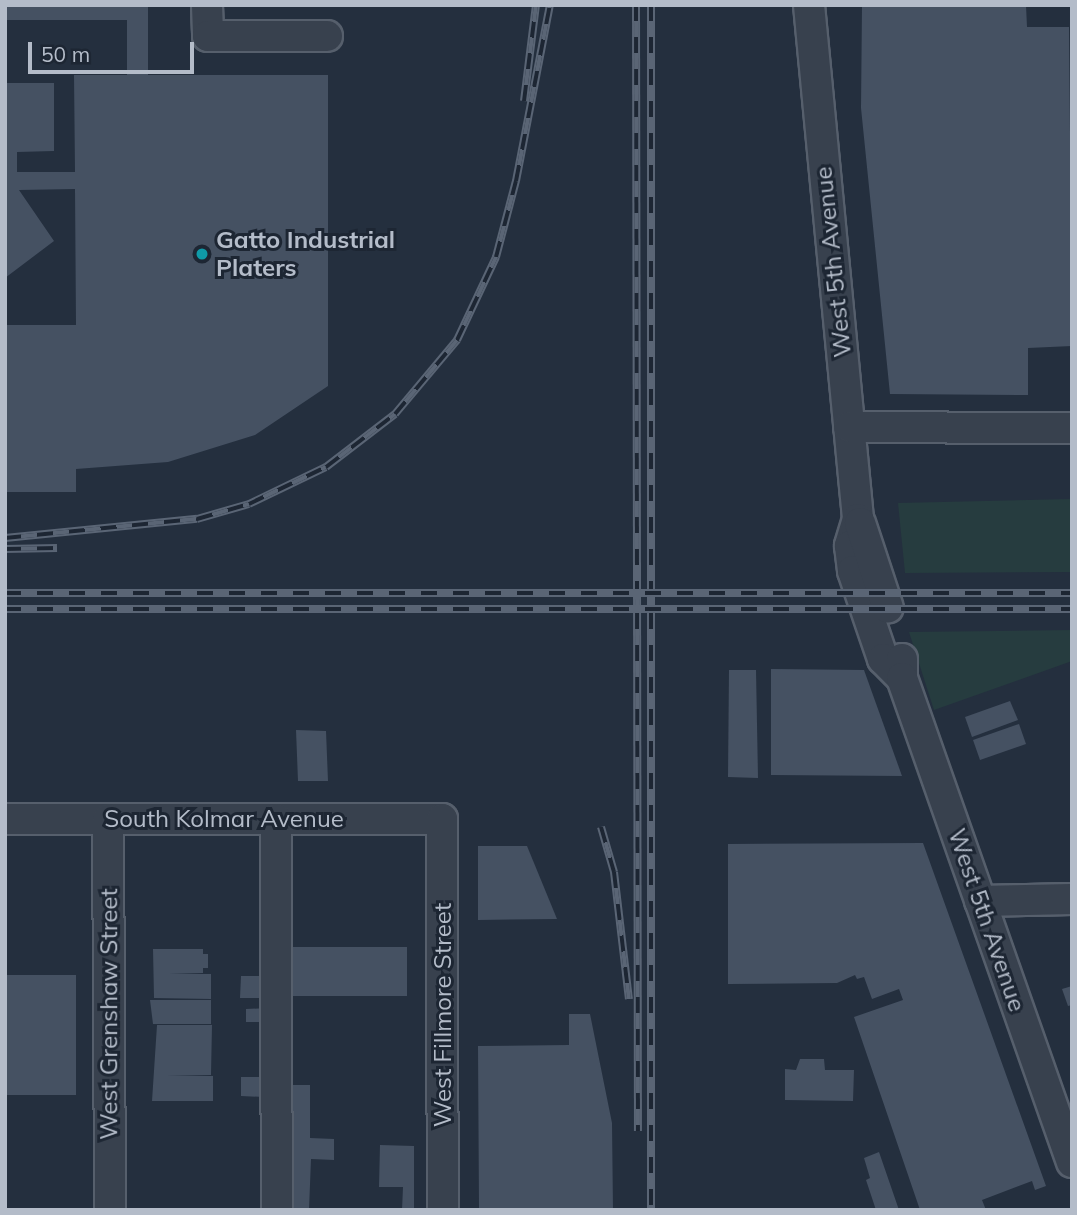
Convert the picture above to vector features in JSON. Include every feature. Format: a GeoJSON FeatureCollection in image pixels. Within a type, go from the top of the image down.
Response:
{"type":"FeatureCollection","features":[{"type":"Feature","properties":{"kind":"street"},"geometry":{"type":"LineString","coordinates":[[207,5],[208,36],[327,36]]}},
{"type":"Feature","properties":{"kind":"street","name":"West 5th Avenue"},"geometry":{"type":"LineString","coordinates":[[809,5],[858,519],[850,546],[853,571],[883,659],[902,678],[1072,1162]]}},
{"type":"Feature","properties":{"kind":"street"},"geometry":{"type":"LineString","coordinates":[[849,428],[1072,428]]}},
{"type":"Feature","properties":{"kind":"street","name":"South Kolmar Avenue"},"geometry":{"type":"LineString","coordinates":[[5,819],[442,819]]}},
{"type":"Feature","properties":{"kind":"street","name":"West Grenshaw Street"},"geometry":{"type":"LineString","coordinates":[[108,819],[110,1210]]}},
{"type":"Feature","properties":{"kind":"street"},"geometry":{"type":"LineString","coordinates":[[276,819],[277,1210]]}},
{"type":"Feature","properties":{"kind":"street","name":"West Fillmore Street"},"geometry":{"type":"LineString","coordinates":[[442,819],[443,1210]]}},
{"type":"Feature","properties":{"kind":"street"},"geometry":{"type":"LineString","coordinates":[[980,901],[1072,900]]}},
{"type":"Feature","properties":{"kind":"green space"},"geometry":{"type":"Polygon","coordinates":[[[1072,499],[1072,572],[905,573],[898,503],[1072,499]]]}},
{"type":"Feature","properties":{"kind":"green space"},"geometry":{"type":"Polygon","coordinates":[[[1072,630],[1072,661],[934,710],[909,632],[1072,630]]]}},
{"type":"Feature","properties":{"kind":"building","name":"Gatto Industrial Platers"},"geometry":{"type":"Polygon","coordinates":[[[5,5],[148,5],[148,75],[328,75],[328,386],[255,435],[168,462],[76,469],[76,492],[5,492],[5,325],[76,325],[75,189],[19,190],[54,241],[5,278],[5,83],[54,83],[54,151],[17,152],[17,172],[75,172],[74,75],[127,75],[127,20],[5,20],[5,5]]]}},
{"type":"Feature","properties":{"kind":"building"},"geometry":{"type":"Polygon","coordinates":[[[862,5],[1026,5],[1027,27],[1069,27],[1072,346],[1028,348],[1028,395],[890,394],[861,108],[862,5]]]}},
{"type":"Feature","properties":{"kind":"building"},"geometry":{"type":"Polygon","coordinates":[[[771,669],[864,670],[902,776],[771,775],[771,669]]]}},
{"type":"Feature","properties":{"kind":"building"},"geometry":{"type":"Polygon","coordinates":[[[729,670],[756,670],[758,778],[728,777],[729,670]]]}},
{"type":"Feature","properties":{"kind":"building"},"geometry":{"type":"Polygon","coordinates":[[[1010,701],[1018,720],[972,737],[965,717],[1010,701]]]}},
{"type":"Feature","properties":{"kind":"building"},"geometry":{"type":"Polygon","coordinates":[[[1019,724],[1026,744],[980,760],[973,740],[1019,724]]]}},
{"type":"Feature","properties":{"kind":"building"},"geometry":{"type":"Polygon","coordinates":[[[296,730],[326,731],[328,781],[298,781],[296,730]]]}},
{"type":"Feature","properties":{"kind":"building"},"geometry":{"type":"Polygon","coordinates":[[[923,843],[1046,1186],[1035,1190],[1032,1181],[982,1200],[986,1210],[920,1210],[854,1017],[903,1000],[899,989],[872,999],[864,977],[857,979],[855,975],[837,983],[728,984],[728,844],[923,843]]]}},
{"type":"Feature","properties":{"kind":"building"},"geometry":{"type":"Polygon","coordinates":[[[478,846],[527,846],[557,919],[478,920],[478,846]]]}},
{"type":"Feature","properties":{"kind":"building"},"geometry":{"type":"Polygon","coordinates":[[[284,947],[407,947],[407,996],[284,996],[284,947]]]}},
{"type":"Feature","properties":{"kind":"building"},"geometry":{"type":"Polygon","coordinates":[[[153,949],[203,949],[203,954],[208,954],[208,968],[203,968],[203,973],[169,974],[211,974],[211,999],[154,998],[153,949]]]}},
{"type":"Feature","properties":{"kind":"building"},"geometry":{"type":"Polygon","coordinates":[[[5,975],[76,975],[76,1095],[5,1095],[5,975]]]}},
{"type":"Feature","properties":{"kind":"building"},"geometry":{"type":"Polygon","coordinates":[[[241,976],[264,976],[264,998],[240,998],[241,976]]]}},
{"type":"Feature","properties":{"kind":"building"},"geometry":{"type":"Polygon","coordinates":[[[1072,986],[1072,1005],[1068,1006],[1062,989],[1072,986]]]}},
{"type":"Feature","properties":{"kind":"building"},"geometry":{"type":"Polygon","coordinates":[[[150,1000],[211,1000],[211,1024],[153,1024],[150,1000]]]}},
{"type":"Feature","properties":{"kind":"building"},"geometry":{"type":"Polygon","coordinates":[[[268,1008],[268,1022],[246,1022],[246,1009],[268,1008]]]}},
{"type":"Feature","properties":{"kind":"building"},"geometry":{"type":"Polygon","coordinates":[[[569,1014],[590,1014],[612,1123],[613,1210],[479,1210],[478,1046],[569,1045],[569,1014]]]}},
{"type":"Feature","properties":{"kind":"building"},"geometry":{"type":"Polygon","coordinates":[[[157,1025],[212,1025],[211,1075],[167,1076],[213,1076],[213,1101],[152,1101],[157,1025]]]}},
{"type":"Feature","properties":{"kind":"building"},"geometry":{"type":"Polygon","coordinates":[[[800,1059],[824,1059],[825,1070],[854,1070],[853,1101],[785,1100],[785,1069],[796,1070],[800,1059]]]}},
{"type":"Feature","properties":{"kind":"building"},"geometry":{"type":"Polygon","coordinates":[[[241,1077],[265,1077],[265,1097],[241,1096],[241,1077]]]}},
{"type":"Feature","properties":{"kind":"building"},"geometry":{"type":"Polygon","coordinates":[[[289,1085],[310,1085],[310,1138],[334,1139],[334,1160],[311,1159],[309,1210],[289,1210],[289,1085]]]}},
{"type":"Feature","properties":{"kind":"building"},"geometry":{"type":"Polygon","coordinates":[[[380,1145],[414,1146],[414,1210],[402,1210],[403,1187],[379,1187],[380,1145]]]}},
{"type":"Feature","properties":{"kind":"building"},"geometry":{"type":"Polygon","coordinates":[[[879,1152],[899,1210],[876,1210],[866,1180],[870,1178],[864,1158],[879,1152]]]}},
{"type":"Feature","properties":{"kind":"railway"},"geometry":{"type":"LineString","coordinates":[[524,101],[536,5]]}},
{"type":"Feature","properties":{"kind":"railway"},"geometry":{"type":"LineString","coordinates":[[5,538],[197,519],[249,504],[326,467],[395,414],[457,340],[496,257],[516,181],[550,5]]}},
{"type":"Feature","properties":{"kind":"railway"},"geometry":{"type":"LineString","coordinates":[[636,5],[638,1131]]}},
{"type":"Feature","properties":{"kind":"railway"},"geometry":{"type":"LineString","coordinates":[[651,5],[651,1210]]}},
{"type":"Feature","properties":{"kind":"railway"},"geometry":{"type":"LineString","coordinates":[[5,549],[57,548]]}},
{"type":"Feature","properties":{"kind":"railway"},"geometry":{"type":"LineString","coordinates":[[5,593],[1072,593]]}},
{"type":"Feature","properties":{"kind":"railway"},"geometry":{"type":"LineString","coordinates":[[5,609],[1072,609]]}},
{"type":"Feature","properties":{"kind":"railway"},"geometry":{"type":"LineString","coordinates":[[601,827],[614,872],[629,999]]}},
{"type":"Feature","properties":{"kind":"place","name":"Gatto Industrial Platers"},"geometry":{"type":"Point","coordinates":[202,254]}}]}
